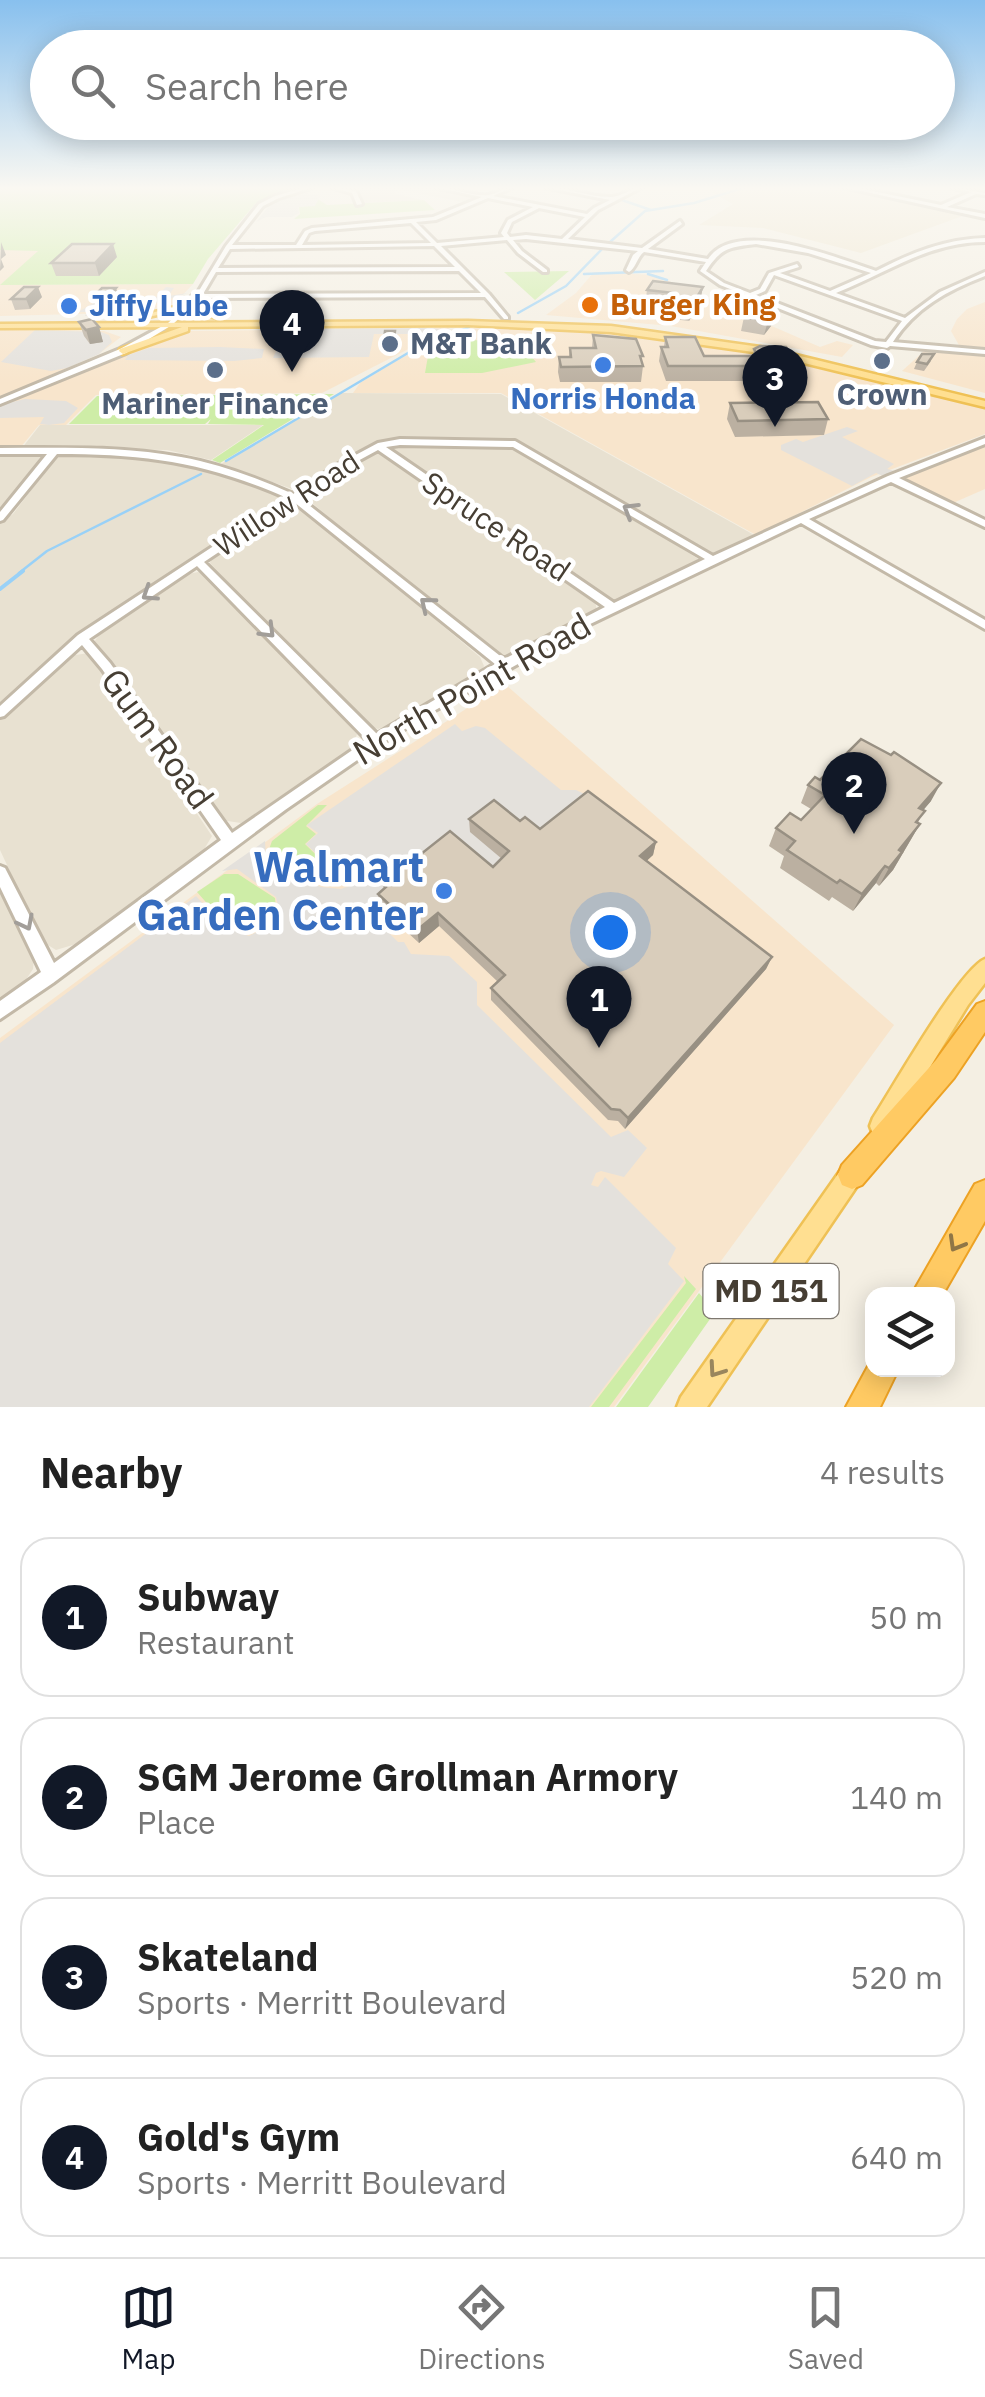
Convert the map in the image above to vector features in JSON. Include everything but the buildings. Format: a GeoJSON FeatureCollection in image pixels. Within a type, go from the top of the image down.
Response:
{"type":"FeatureCollection","features":[{"type":"Feature","properties":{"kind":"highway"},"geometry":{"type":"LineString","coordinates":[[852,1174],[945,1069],[985,1012]]}},
{"type":"Feature","properties":{"kind":"highway"},"geometry":{"type":"LineString","coordinates":[[931,1287],[985,1194]]}},
{"type":"Feature","properties":{"kind":"highway"},"geometry":{"type":"LineString","coordinates":[[862,1407],[880,1377]]}},
{"type":"Feature","properties":{"kind":"main road"},"geometry":{"type":"LineString","coordinates":[[195,300],[193,310],[199,314],[268,319]]}},
{"type":"Feature","properties":{"kind":"main road"},"geometry":{"type":"LineString","coordinates":[[0,323],[157,315],[183,307]]}},
{"type":"Feature","properties":{"kind":"main road"},"geometry":{"type":"LineString","coordinates":[[42,326],[268,319],[554,319],[737,339],[985,403]]}},
{"type":"Feature","properties":{"kind":"main road"},"geometry":{"type":"LineString","coordinates":[[83,320],[228,324],[505,320],[611,329],[718,342],[820,362],[985,403]]}},
{"type":"Feature","properties":{"kind":"main road"},"geometry":{"type":"LineString","coordinates":[[0,323],[119,328],[132,333],[132,340]]}},
{"type":"Feature","properties":{"kind":"main road"},"geometry":{"type":"LineString","coordinates":[[123,351],[174,332],[228,324]]}},
{"type":"Feature","properties":{"kind":"main road","name":"MD 151"},"geometry":{"type":"LineString","coordinates":[[690,1407],[852,1174],[914,1070],[985,968]]}},
{"type":"Feature","properties":{"kind":"street"},"geometry":{"type":"LineString","coordinates":[[0,402],[123,351],[169,322],[195,300],[225,253]]}},
{"type":"Feature","properties":{"kind":"street"},"geometry":{"type":"LineString","coordinates":[[443,253],[487,294],[505,320]]}},
{"type":"Feature","properties":{"kind":"street"},"geometry":{"type":"LineString","coordinates":[[523,253],[545,271]]}},
{"type":"Feature","properties":{"kind":"street"},"geometry":{"type":"LineString","coordinates":[[628,270],[640,253]]}},
{"type":"Feature","properties":{"kind":"street"},"geometry":{"type":"LineString","coordinates":[[658,253],[708,261]]}},
{"type":"Feature","properties":{"kind":"street"},"geometry":{"type":"LineString","coordinates":[[719,253],[703,271],[707,276],[886,346],[985,352]]}},
{"type":"Feature","properties":{"kind":"street"},"geometry":{"type":"LineString","coordinates":[[799,253],[877,273]]}},
{"type":"Feature","properties":{"kind":"street"},"geometry":{"type":"LineString","coordinates":[[831,293],[929,253]]}},
{"type":"Feature","properties":{"kind":"street"},"geometry":{"type":"LineString","coordinates":[[750,294],[763,290],[774,272],[797,266]]}},
{"type":"Feature","properties":{"kind":"street"},"geometry":{"type":"LineString","coordinates":[[213,270],[462,269]]}},
{"type":"Feature","properties":{"kind":"street"},"geometry":{"type":"LineString","coordinates":[[774,272],[905,320]]}},
{"type":"Feature","properties":{"kind":"street"},"geometry":{"type":"LineString","coordinates":[[886,346],[905,320],[927,300],[985,274]]}},
{"type":"Feature","properties":{"kind":"street"},"geometry":{"type":"LineString","coordinates":[[90,363],[169,322],[195,300],[487,294]]}},
{"type":"Feature","properties":{"kind":"street","name":"Willow Road"},"geometry":{"type":"LineString","coordinates":[[0,712],[82,638],[378,446],[478,440],[522,446],[713,560]]}},
{"type":"Feature","properties":{"kind":"street","name":"North Point Road"},"geometry":{"type":"LineString","coordinates":[[0,1011],[230,841],[376,740],[504,665],[713,560],[891,478],[985,441]]}},
{"type":"Feature","properties":{"kind":"street","name":"Spruce Road"},"geometry":{"type":"LineString","coordinates":[[378,446],[614,608]]}},
{"type":"Feature","properties":{"kind":"street"},"geometry":{"type":"LineString","coordinates":[[0,451],[134,451],[178,457],[220,468],[295,498],[504,665]]}},
{"type":"Feature","properties":{"kind":"street"},"geometry":{"type":"LineString","coordinates":[[0,518],[54,451]]}},
{"type":"Feature","properties":{"kind":"street"},"geometry":{"type":"LineString","coordinates":[[891,478],[985,524]]}},
{"type":"Feature","properties":{"kind":"street"},"geometry":{"type":"LineString","coordinates":[[802,519],[985,626]]}},
{"type":"Feature","properties":{"kind":"street"},"geometry":{"type":"LineString","coordinates":[[199,562],[376,740]]}},
{"type":"Feature","properties":{"kind":"street","name":"Gum Road"},"geometry":{"type":"LineString","coordinates":[[82,638],[230,841]]}},
{"type":"Feature","properties":{"kind":"street"},"geometry":{"type":"LineString","coordinates":[[0,872],[51,974]]}},
{"type":"Feature","properties":{"kind":"shaded area"},"geometry":{"type":"Polygon","coordinates":[[[0,253],[37,253],[1,285],[193,284],[174,304],[155,312],[0,316],[0,253]]]}},
{"type":"Feature","properties":{"kind":"shaded area"},"geometry":{"type":"Polygon","coordinates":[[[594,272],[655,275],[820,347],[837,341],[853,345],[842,357],[671,326],[546,315],[576,293],[594,272]]]}},
{"type":"Feature","properties":{"kind":"shaded area"},"geometry":{"type":"Polygon","coordinates":[[[166,287],[174,288],[168,296],[188,293],[119,315],[85,316],[87,312],[78,312],[106,296],[156,297],[166,287]]]}},
{"type":"Feature","properties":{"kind":"shaded area"},"geometry":{"type":"Polygon","coordinates":[[[985,302],[985,349],[960,347],[951,331],[957,319],[967,309],[985,302]]]}},
{"type":"Feature","properties":{"kind":"shaded area"},"geometry":{"type":"Polygon","coordinates":[[[450,328],[322,393],[96,395],[66,425],[39,425],[20,448],[0,448],[0,405],[185,331],[450,328]]]}},
{"type":"Feature","properties":{"kind":"shaded area"},"geometry":{"type":"Polygon","coordinates":[[[470,328],[582,330],[748,351],[985,407],[985,434],[871,477],[756,535],[501,393],[353,393],[360,383],[398,360],[433,341],[470,328]]]}},
{"type":"Feature","properties":{"kind":"shaded area"},"geometry":{"type":"Polygon","coordinates":[[[0,329],[104,331],[121,337],[100,353],[0,398],[0,329]]]}},
{"type":"Feature","properties":{"kind":"shaded area"},"geometry":{"type":"Polygon","coordinates":[[[286,329],[445,331],[374,334],[369,357],[273,358],[286,329]]]}},
{"type":"Feature","properties":{"kind":"shaded area"},"geometry":{"type":"Polygon","coordinates":[[[35,330],[101,332],[109,335],[112,342],[99,354],[51,371],[1,362],[35,330]]]}},
{"type":"Feature","properties":{"kind":"shaded area"},"geometry":{"type":"Polygon","coordinates":[[[149,348],[264,349],[262,358],[234,361],[125,360],[128,355],[149,348]]]}},
{"type":"Feature","properties":{"kind":"shaded area"},"geometry":{"type":"Polygon","coordinates":[[[923,352],[985,355],[985,393],[902,371],[923,352]]]}},
{"type":"Feature","properties":{"kind":"shaded area"},"geometry":{"type":"Polygon","coordinates":[[[340,393],[501,394],[756,536],[720,554],[707,553],[536,452],[498,440],[394,441],[364,450],[295,490],[221,464],[340,393]]]}},
{"type":"Feature","properties":{"kind":"shaded area"},"geometry":{"type":"Polygon","coordinates":[[[25,399],[66,401],[78,408],[64,423],[49,425],[40,424],[44,417],[0,418],[0,405],[25,399]]]}},
{"type":"Feature","properties":{"kind":"shaded area"},"geometry":{"type":"Polygon","coordinates":[[[40,425],[263,425],[211,460],[167,450],[22,448],[40,425]]]}},
{"type":"Feature","properties":{"kind":"shaded area"},"geometry":{"type":"Polygon","coordinates":[[[847,427],[858,431],[842,437],[894,464],[887,469],[895,471],[883,476],[876,473],[852,486],[781,450],[781,445],[796,439],[803,442],[847,427]]]}},
{"type":"Feature","properties":{"kind":"shaded area"},"geometry":{"type":"Polygon","coordinates":[[[407,443],[513,447],[527,452],[700,560],[620,601],[604,599],[389,450],[407,443]]]}},
{"type":"Feature","properties":{"kind":"shaded area"},"geometry":{"type":"Polygon","coordinates":[[[985,445],[985,489],[953,503],[904,478],[985,445]]]}},
{"type":"Feature","properties":{"kind":"shaded area"},"geometry":{"type":"Polygon","coordinates":[[[380,452],[595,601],[597,611],[512,656],[499,657],[488,652],[305,497],[364,454],[380,452]]]}},
{"type":"Feature","properties":{"kind":"shaded area"},"geometry":{"type":"Polygon","coordinates":[[[0,454],[46,457],[0,515],[0,454]]]}},
{"type":"Feature","properties":{"kind":"shaded area"},"geometry":{"type":"Polygon","coordinates":[[[115,454],[194,464],[285,499],[71,643],[34,672],[0,707],[0,522],[13,514],[57,456],[115,454]]]}},
{"type":"Feature","properties":{"kind":"shaded area"},"geometry":{"type":"Polygon","coordinates":[[[302,508],[480,657],[484,666],[480,673],[396,723],[378,729],[362,724],[210,563],[213,555],[282,510],[302,508]]]}},
{"type":"Feature","properties":{"kind":"shaded area"},"geometry":{"type":"Polygon","coordinates":[[[198,572],[209,576],[357,734],[352,749],[241,823],[221,820],[94,642],[102,631],[184,575],[198,572]]]}},
{"type":"Feature","properties":{"kind":"shaded area"},"geometry":{"type":"Polygon","coordinates":[[[89,653],[212,836],[203,851],[76,944],[56,950],[43,942],[0,850],[0,719],[69,656],[89,653]]]}},
{"type":"Feature","properties":{"kind":"shaded area"},"geometry":{"type":"Polygon","coordinates":[[[505,684],[894,1025],[614,1407],[0,1407],[0,1038],[317,804],[505,684]]]}},
{"type":"Feature","properties":{"kind":"shaded area"},"geometry":{"type":"Polygon","coordinates":[[[455,724],[462,731],[476,726],[485,728],[561,790],[576,790],[593,798],[493,880],[450,845],[375,904],[373,917],[398,942],[404,942],[411,954],[449,956],[477,982],[477,1005],[611,1137],[628,1130],[647,1148],[624,1177],[601,1171],[591,1185],[598,1187],[605,1177],[676,1248],[668,1264],[684,1281],[589,1407],[0,1407],[0,1043],[196,896],[224,927],[249,936],[263,929],[279,910],[276,897],[237,869],[222,871],[265,841],[266,857],[272,865],[321,887],[341,889],[361,882],[360,875],[346,882],[306,844],[318,833],[307,825],[455,724]]]}},
{"type":"Feature","properties":{"kind":"shaded area"},"geometry":{"type":"Polygon","coordinates":[[[0,889],[34,959],[25,981],[0,999],[0,889]]]}},
{"type":"Feature","properties":{"kind":"green space"},"geometry":{"type":"Polygon","coordinates":[[[36,253],[213,253],[193,284],[0,285],[36,253]]]}},
{"type":"Feature","properties":{"kind":"green space"},"geometry":{"type":"Polygon","coordinates":[[[569,271],[535,300],[504,272],[569,271]]]}},
{"type":"Feature","properties":{"kind":"green space"},"geometry":{"type":"Polygon","coordinates":[[[471,340],[519,342],[536,362],[482,373],[425,373],[430,345],[471,340]]]}},
{"type":"Feature","properties":{"kind":"green space"},"geometry":{"type":"Polygon","coordinates":[[[334,394],[220,463],[212,460],[264,425],[208,424],[211,419],[205,424],[69,424],[97,396],[334,394]]]}},
{"type":"Feature","properties":{"kind":"green space"},"geometry":{"type":"Polygon","coordinates":[[[318,805],[327,805],[306,826],[316,834],[305,844],[346,884],[336,886],[275,863],[268,852],[272,841],[318,805]]]}},
{"type":"Feature","properties":{"kind":"green space"},"geometry":{"type":"Polygon","coordinates":[[[224,874],[238,874],[275,898],[276,909],[262,929],[249,934],[226,925],[197,892],[224,874]]]}},
{"type":"Feature","properties":{"kind":"green space"},"geometry":{"type":"Polygon","coordinates":[[[684,1276],[696,1289],[609,1407],[591,1407],[686,1283],[684,1276]]]}},
{"type":"Feature","properties":{"kind":"green space"},"geometry":{"type":"Polygon","coordinates":[[[699,1293],[715,1312],[648,1407],[616,1407],[699,1293]]]}},
{"type":"Feature","properties":{"kind":"waterway"},"geometry":{"type":"LineString","coordinates":[[518,313],[566,286],[598,253]]}},
{"type":"Feature","properties":{"kind":"waterway"},"geometry":{"type":"LineString","coordinates":[[584,274],[663,271]]}},
{"type":"Feature","properties":{"kind":"waterway"},"geometry":{"type":"LineString","coordinates":[[648,274],[667,280]]}},
{"type":"Feature","properties":{"kind":"waterway"},"geometry":{"type":"LineString","coordinates":[[456,333],[469,327]]}},
{"type":"Feature","properties":{"kind":"waterway"},"geometry":{"type":"LineString","coordinates":[[226,461],[413,350]]}},
{"type":"Feature","properties":{"kind":"waterway"},"geometry":{"type":"LineString","coordinates":[[19,573],[47,551],[201,474]]}},
{"type":"Feature","properties":{"kind":"waterway"},"geometry":{"type":"LineString","coordinates":[[0,589],[23,571]]}},
{"type":"Feature","properties":{"kind":"place","name":"Burger King"},"geometry":{"type":"Point","coordinates":[590,305]}},
{"type":"Feature","properties":{"kind":"place","name":"Jiffy Lube"},"geometry":{"type":"Point","coordinates":[69,306]}},
{"type":"Feature","properties":{"kind":"place","name":"M&T Bank"},"geometry":{"type":"Point","coordinates":[390,344]}},
{"type":"Feature","properties":{"kind":"place","name":"Crown"},"geometry":{"type":"Point","coordinates":[882,361]}},
{"type":"Feature","properties":{"kind":"place","name":"Norris Honda"},"geometry":{"type":"Point","coordinates":[603,365]}},
{"type":"Feature","properties":{"kind":"place","name":"Mariner Finance"},"geometry":{"type":"Point","coordinates":[215,370]}},
{"type":"Feature","properties":{"kind":"place","name":"Gold's Gym"},"geometry":{"type":"Point","coordinates":[292,372]}},
{"type":"Feature","properties":{"kind":"place","name":"Skateland"},"geometry":{"type":"Point","coordinates":[775,427]}},
{"type":"Feature","properties":{"kind":"place","name":"SGM Jerome Grollman Armory"},"geometry":{"type":"Point","coordinates":[854,834]}},
{"type":"Feature","properties":{"kind":"place","name":"Walmart Garden Center"},"geometry":{"type":"Point","coordinates":[444,891]}},
{"type":"Feature","properties":{"kind":"place","name":"Subway"},"geometry":{"type":"Point","coordinates":[599,1048]}}]}
